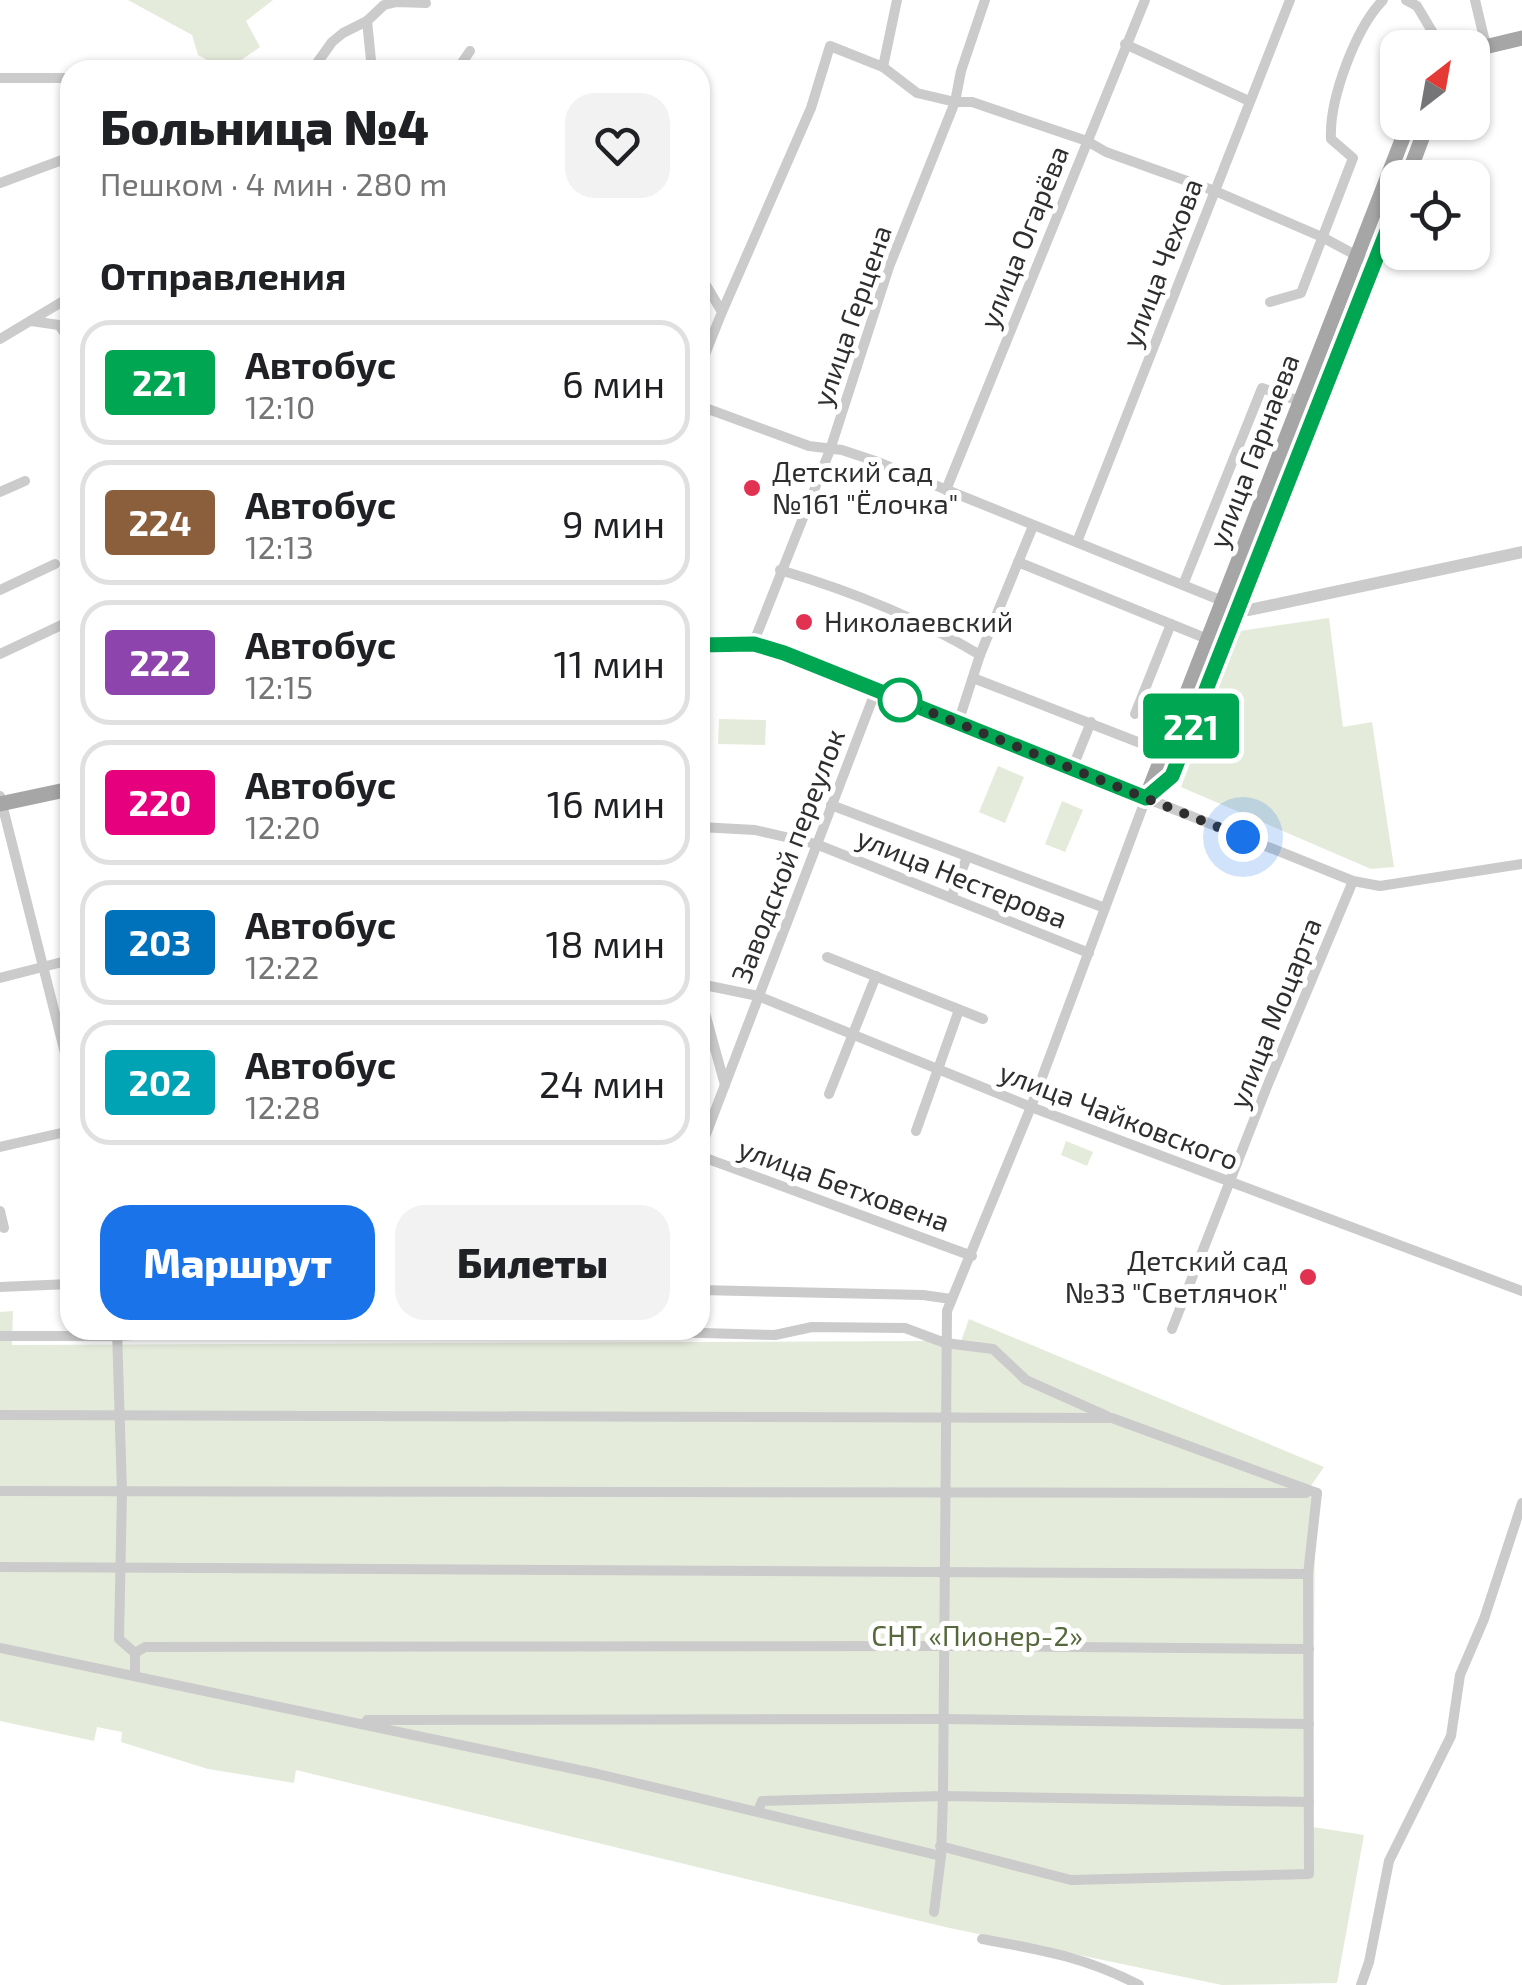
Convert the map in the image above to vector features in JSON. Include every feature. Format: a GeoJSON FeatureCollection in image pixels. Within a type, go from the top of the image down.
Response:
{"type":"FeatureCollection","features":[{"type":"Feature","properties":{"kind":"main road"},"geometry":{"type":"LineString","coordinates":[[1490,47],[1522,38]]}},
{"type":"Feature","properties":{"kind":"main road","name":"улица Гарнаева"},"geometry":{"type":"LineString","coordinates":[[1146,798],[1172,776],[1299,401],[1403,140]]}},
{"type":"Feature","properties":{"kind":"main road","name":"улица Гарнаева"},"geometry":{"type":"LineString","coordinates":[[1146,798],[1210,640],[1231,605],[1380,250]]}},
{"type":"Feature","properties":{"kind":"main road"},"geometry":{"type":"LineString","coordinates":[[710,645],[754,644],[784,653],[1146,798]]}},
{"type":"Feature","properties":{"kind":"main road"},"geometry":{"type":"LineString","coordinates":[[1,801],[60,791]]}},
{"type":"Feature","properties":{"kind":"street"},"geometry":{"type":"LineString","coordinates":[[883,67],[897,0]]}},
{"type":"Feature","properties":{"kind":"street","name":"улица Герцена"},"geometry":{"type":"LineString","coordinates":[[754,644],[830,450],[889,267],[954,102],[985,0]]}},
{"type":"Feature","properties":{"kind":"street","name":"улица Огарёва"},"geometry":{"type":"LineString","coordinates":[[946,490],[1144,0]]}},
{"type":"Feature","properties":{"kind":"street","name":"улица Чехова"},"geometry":{"type":"LineString","coordinates":[[1077,542],[1290,0]]}},
{"type":"Feature","properties":{"kind":"street"},"geometry":{"type":"LineString","coordinates":[[1270,302],[1301,293],[1353,158],[1331,139],[1333,106],[1363,31],[1383,0]]}},
{"type":"Feature","properties":{"kind":"street"},"geometry":{"type":"LineString","coordinates":[[1406,0],[1417,6],[1431,30]]}},
{"type":"Feature","properties":{"kind":"street"},"geometry":{"type":"LineString","coordinates":[[1475,0],[1476,30]]}},
{"type":"Feature","properties":{"kind":"street"},"geometry":{"type":"LineString","coordinates":[[318,60],[343,32],[368,21],[384,5],[426,3]]}},
{"type":"Feature","properties":{"kind":"street"},"geometry":{"type":"LineString","coordinates":[[368,21],[371,60]]}},
{"type":"Feature","properties":{"kind":"street"},"geometry":{"type":"LineString","coordinates":[[1125,44],[1249,101]]}},
{"type":"Feature","properties":{"kind":"street"},"geometry":{"type":"LineString","coordinates":[[710,342],[811,108],[830,46],[883,67],[918,93],[972,102],[1087,141],[1322,237],[1374,265]]}},
{"type":"Feature","properties":{"kind":"street"},"geometry":{"type":"LineString","coordinates":[[463,60],[470,51]]}},
{"type":"Feature","properties":{"kind":"street"},"geometry":{"type":"LineString","coordinates":[[0,78],[60,78]]}},
{"type":"Feature","properties":{"kind":"street"},"geometry":{"type":"LineString","coordinates":[[0,183],[60,161]]}},
{"type":"Feature","properties":{"kind":"street"},"geometry":{"type":"LineString","coordinates":[[710,291],[722,312]]}},
{"type":"Feature","properties":{"kind":"street"},"geometry":{"type":"LineString","coordinates":[[0,339],[60,303]]}},
{"type":"Feature","properties":{"kind":"street"},"geometry":{"type":"LineString","coordinates":[[30,321],[60,325]]}},
{"type":"Feature","properties":{"kind":"street"},"geometry":{"type":"LineString","coordinates":[[1183,585],[1262,388],[1299,401]]}},
{"type":"Feature","properties":{"kind":"street"},"geometry":{"type":"LineString","coordinates":[[710,410],[808,446],[854,453],[1250,610],[1522,552]]}},
{"type":"Feature","properties":{"kind":"street"},"geometry":{"type":"LineString","coordinates":[[0,492],[26,481]]}},
{"type":"Feature","properties":{"kind":"street"},"geometry":{"type":"LineString","coordinates":[[958,723],[980,655],[1033,526]]}},
{"type":"Feature","properties":{"kind":"street"},"geometry":{"type":"LineString","coordinates":[[1018,562],[1210,640]]}},
{"type":"Feature","properties":{"kind":"street"},"geometry":{"type":"LineString","coordinates":[[0,590],[55,564]]}},
{"type":"Feature","properties":{"kind":"street"},"geometry":{"type":"LineString","coordinates":[[780,570],[912,618],[980,655]]}},
{"type":"Feature","properties":{"kind":"street"},"geometry":{"type":"LineString","coordinates":[[1135,714],[1171,624]]}},
{"type":"Feature","properties":{"kind":"street"},"geometry":{"type":"LineString","coordinates":[[0,654],[60,626]]}},
{"type":"Feature","properties":{"kind":"street"},"geometry":{"type":"LineString","coordinates":[[972,678],[1148,746]]}},
{"type":"Feature","properties":{"kind":"street","name":"Заводской переулок"},"geometry":{"type":"LineString","coordinates":[[710,1126],[876,690]]}},
{"type":"Feature","properties":{"kind":"street"},"geometry":{"type":"LineString","coordinates":[[1072,768],[1091,722]]}},
{"type":"Feature","properties":{"kind":"street"},"geometry":{"type":"LineString","coordinates":[[1146,798],[1353,881],[1380,886],[1522,864]]}},
{"type":"Feature","properties":{"kind":"street","name":"улица Гарнаева"},"geometry":{"type":"LineString","coordinates":[[934,1912],[943,1796],[947,1311],[1030,1107],[1146,798]]}},
{"type":"Feature","properties":{"kind":"street"},"geometry":{"type":"LineString","coordinates":[[1,801],[60,1032]]}},
{"type":"Feature","properties":{"kind":"street"},"geometry":{"type":"LineString","coordinates":[[832,804],[1105,908]]}},
{"type":"Feature","properties":{"kind":"street","name":"улица Нестерова"},"geometry":{"type":"LineString","coordinates":[[710,827],[755,830],[816,844],[1089,953]]}},
{"type":"Feature","properties":{"kind":"street"},"geometry":{"type":"LineString","coordinates":[[951,898],[967,856]]}},
{"type":"Feature","properties":{"kind":"street","name":"улица Моцарта"},"geometry":{"type":"LineString","coordinates":[[1172,1329],[1353,881]]}},
{"type":"Feature","properties":{"kind":"street"},"geometry":{"type":"LineString","coordinates":[[827,957],[983,1020]]}},
{"type":"Feature","properties":{"kind":"street"},"geometry":{"type":"LineString","coordinates":[[0,978],[60,962]]}},
{"type":"Feature","properties":{"kind":"street"},"geometry":{"type":"LineString","coordinates":[[829,1094],[876,976]]}},
{"type":"Feature","properties":{"kind":"street","name":"улица Чайковского"},"geometry":{"type":"LineString","coordinates":[[710,986],[758,996],[1030,1107],[1522,1292]]}},
{"type":"Feature","properties":{"kind":"street"},"geometry":{"type":"LineString","coordinates":[[916,1131],[959,1010]]}},
{"type":"Feature","properties":{"kind":"street"},"geometry":{"type":"LineString","coordinates":[[710,1031],[725,1085]]}},
{"type":"Feature","properties":{"kind":"street"},"geometry":{"type":"LineString","coordinates":[[0,1147],[60,1133]]}},
{"type":"Feature","properties":{"kind":"street","name":"улица Бетховена"},"geometry":{"type":"LineString","coordinates":[[710,1157],[972,1256]]}},
{"type":"Feature","properties":{"kind":"street"},"geometry":{"type":"LineString","coordinates":[[0,1211],[4,1228]]}},
{"type":"Feature","properties":{"kind":"street"},"geometry":{"type":"LineString","coordinates":[[0,1287],[60,1284]]}},
{"type":"Feature","properties":{"kind":"street"},"geometry":{"type":"LineString","coordinates":[[710,1290],[951,1299]]}},
{"type":"Feature","properties":{"kind":"street"},"geometry":{"type":"LineString","coordinates":[[710,1333],[775,1334],[812,1327],[891,1326],[945,1342],[993,1349],[1026,1380],[1112,1418],[1318,1493]]}},
{"type":"Feature","properties":{"kind":"street"},"geometry":{"type":"LineString","coordinates":[[0,1336],[60,1334]]}},
{"type":"Feature","properties":{"kind":"street"},"geometry":{"type":"LineString","coordinates":[[117,1340],[122,1492],[120,1639],[134,1653],[136,1674]]}},
{"type":"Feature","properties":{"kind":"street"},"geometry":{"type":"LineString","coordinates":[[0,1415],[1112,1418]]}},
{"type":"Feature","properties":{"kind":"street"},"geometry":{"type":"LineString","coordinates":[[0,1491],[1318,1493]]}},
{"type":"Feature","properties":{"kind":"street"},"geometry":{"type":"LineString","coordinates":[[0,1648],[352,1720],[1072,1880],[1309,1874],[1308,1574],[1318,1493]]}},
{"type":"Feature","properties":{"kind":"street"},"geometry":{"type":"LineString","coordinates":[[1360,1985],[1369,1962],[1389,1861],[1450,1736],[1460,1675],[1484,1619],[1522,1504]]}},
{"type":"Feature","properties":{"kind":"street"},"geometry":{"type":"LineString","coordinates":[[0,1566],[1308,1574]]}},
{"type":"Feature","properties":{"kind":"street"},"geometry":{"type":"LineString","coordinates":[[134,1653],[145,1646],[1308,1649]]}},
{"type":"Feature","properties":{"kind":"street"},"geometry":{"type":"LineString","coordinates":[[352,1720],[943,1719],[1309,1724]]}},
{"type":"Feature","properties":{"kind":"street"},"geometry":{"type":"LineString","coordinates":[[758,1811],[762,1801],[943,1796],[1309,1802]]}},
{"type":"Feature","properties":{"kind":"street"},"geometry":{"type":"LineString","coordinates":[[982,1939],[1072,1956],[1139,1985]]}},
{"type":"Feature","properties":{"kind":"green space"},"geometry":{"type":"Polygon","coordinates":[[[128,0],[273,0],[246,21],[260,47],[242,60],[207,60],[198,55],[192,35],[128,0]]]}},
{"type":"Feature","properties":{"kind":"green space"},"geometry":{"type":"Polygon","coordinates":[[[1329,618],[1343,727],[1372,722],[1394,867],[1371,869],[1181,787],[1240,631],[1329,618]]]}},
{"type":"Feature","properties":{"kind":"green space"},"geometry":{"type":"Polygon","coordinates":[[[719,719],[766,720],[765,745],[718,744],[719,719]]]}},
{"type":"Feature","properties":{"kind":"green space"},"geometry":{"type":"Polygon","coordinates":[[[998,766],[1024,777],[1005,823],[979,812],[998,766]]]}},
{"type":"Feature","properties":{"kind":"green space"},"geometry":{"type":"Polygon","coordinates":[[[1062,801],[1083,810],[1065,852],[1045,844],[1062,801]]]}},
{"type":"Feature","properties":{"kind":"green space"},"geometry":{"type":"Polygon","coordinates":[[[1066,1141],[1093,1152],[1087,1166],[1061,1155],[1066,1141]]]}},
{"type":"Feature","properties":{"kind":"green space","name":"СНТ «Пионер-2»"},"geometry":{"type":"Polygon","coordinates":[[[13,1311],[12,1345],[931,1341],[959,1347],[969,1319],[1324,1467],[1310,1487],[1315,1503],[1313,1827],[1364,1835],[1337,1983],[1222,1985],[945,1927],[296,1770],[294,1783],[208,1769],[121,1742],[122,1732],[97,1727],[94,1741],[0,1721],[0,1312],[13,1311]]]}},
{"type":"Feature","properties":{"kind":"bus line","name":"221"},"geometry":{"type":"LineString","coordinates":[[710,644],[754,644],[784,653],[1146,798],[1172,776],[1380,250]]}},
{"type":"Feature","properties":{"kind":"place","name":"Детский сад №161 \"Ёлочка\""},"geometry":{"type":"Point","coordinates":[752,488]}},
{"type":"Feature","properties":{"kind":"place","name":"Николаевский"},"geometry":{"type":"Point","coordinates":[804,622]}},
{"type":"Feature","properties":{"kind":"place","name":"Детский сад №33 \"Светлячок\""},"geometry":{"type":"Point","coordinates":[1308,1277]}},
{"type":"Feature","properties":{"kind":"route"},"geometry":{"type":"LineString","coordinates":[[900,700],[1243,837]]}}]}
